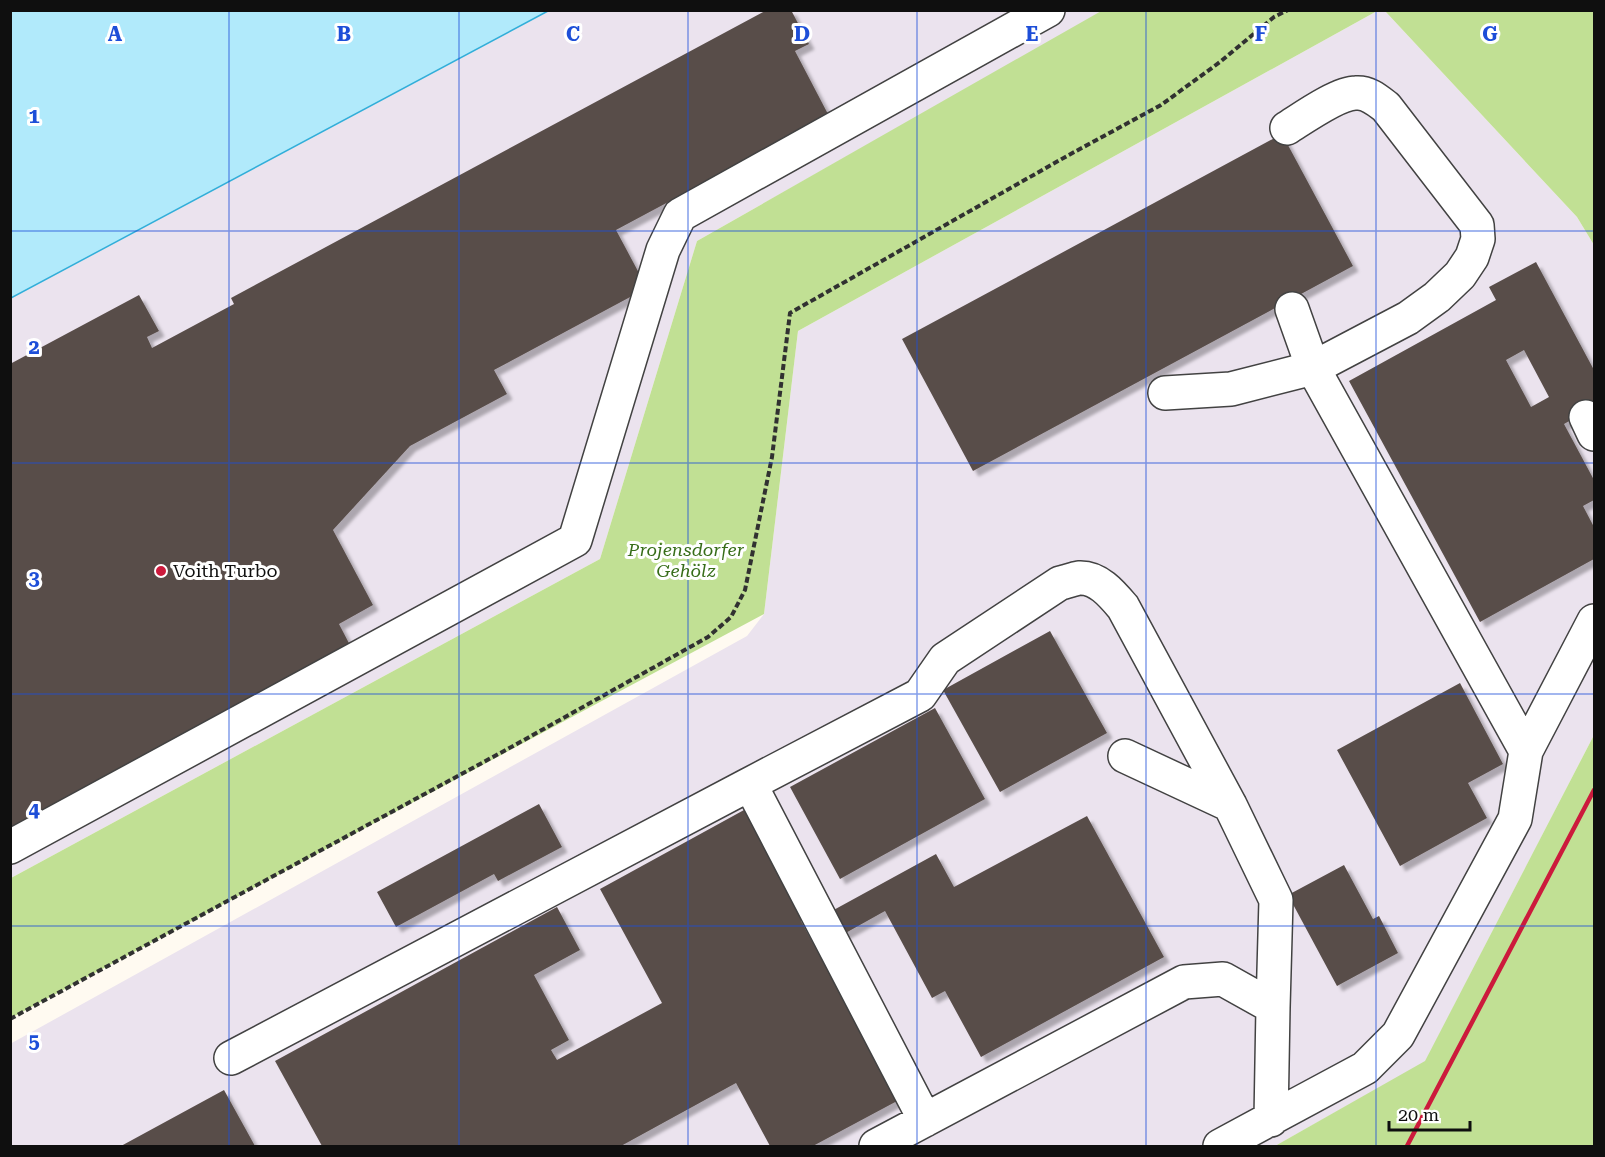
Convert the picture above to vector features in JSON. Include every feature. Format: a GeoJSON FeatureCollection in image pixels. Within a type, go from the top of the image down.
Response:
{"type":"FeatureCollection","features":[{"type":"Feature","properties":{"kind":"street"},"geometry":{"type":"LineString","coordinates":[[10,847],[575,540],[663,250],[680,215],[1048,10]]}},
{"type":"Feature","properties":{"kind":"street"},"geometry":{"type":"LineString","coordinates":[[1165,393],[1231,389],[1313,368],[1408,318],[1437,297],[1460,275],[1472,257],[1478,239],[1477,225],[1386,107],[1372,96],[1357,92],[1343,95],[1287,128]]}},
{"type":"Feature","properties":{"kind":"street"},"geometry":{"type":"LineString","coordinates":[[1292,309],[1313,368],[1526,751]]}},
{"type":"Feature","properties":{"kind":"street"},"geometry":{"type":"LineString","coordinates":[[231,1058],[920,694],[945,659],[1060,584],[1080,578],[1097,582],[1110,590],[1123,607],[1230,805],[1276,900],[1271,1120]]}},
{"type":"Feature","properties":{"kind":"street"},"geometry":{"type":"LineString","coordinates":[[1220,1146],[1365,1068],[1398,1035],[1515,819],[1526,751],[1594,621]]}},
{"type":"Feature","properties":{"kind":"street"},"geometry":{"type":"LineString","coordinates":[[1125,756],[1230,805]]}},
{"type":"Feature","properties":{"kind":"street"},"geometry":{"type":"LineString","coordinates":[[750,784],[926,1120]]}},
{"type":"Feature","properties":{"kind":"street"},"geometry":{"type":"LineString","coordinates":[[876,1146],[1184,982],[1223,979],[1273,1007]]}},
{"type":"Feature","properties":{"kind":"path"},"geometry":{"type":"LineString","coordinates":[[10,1019],[525,740],[708,637],[731,617],[745,590],[772,457],[790,313],[1161,105],[1220,62],[1274,17],[1287,10]]}},
{"type":"Feature","properties":{"kind":"shaded area"},"geometry":{"type":"Polygon","coordinates":[[[548,11],[1103,11],[697,241],[600,559],[11,878],[11,298],[548,11]]]}},
{"type":"Feature","properties":{"kind":"shaded area"},"geometry":{"type":"Polygon","coordinates":[[[1377,11],[1385,11],[1577,217],[1594,245],[1594,735],[1425,1062],[1275,1146],[11,1146],[10,1044],[747,636],[764,614],[798,331],[1377,11]]]}},
{"type":"Feature","properties":{"kind":"green space","name":"Projensdorfer Gehölz"},"geometry":{"type":"Polygon","coordinates":[[[1103,10],[1377,11],[798,331],[764,614],[11,1018],[11,878],[600,559],[697,241],[1103,10]]]}},
{"type":"Feature","properties":{"kind":"green space"},"geometry":{"type":"Polygon","coordinates":[[[1385,11],[1594,11],[1594,245],[1577,217],[1385,11]]]}},
{"type":"Feature","properties":{"kind":"green space"},"geometry":{"type":"Polygon","coordinates":[[[1594,735],[1594,1146],[1275,1146],[1425,1061],[1594,735]]]}},
{"type":"Feature","properties":{"kind":"water"},"geometry":{"type":"Polygon","coordinates":[[[11,10],[548,10],[548,11],[11,298],[11,10]]]}},
{"type":"Feature","properties":{"kind":"building"},"geometry":{"type":"Polygon","coordinates":[[[767,10],[791,10],[809,44],[795,51],[829,116],[616,230],[647,288],[494,370],[507,394],[410,446],[333,530],[373,605],[339,624],[352,649],[10,832],[10,364],[139,295],[159,331],[147,337],[152,348],[234,304],[231,298],[767,10]]]}},
{"type":"Feature","properties":{"kind":"building"},"geometry":{"type":"Polygon","coordinates":[[[1282,134],[1353,266],[973,471],[902,339],[1282,134]]]}},
{"type":"Feature","properties":{"kind":"building"},"geometry":{"type":"Polygon","coordinates":[[[1536,262],[1594,370],[1594,407],[1564,424],[1594,480],[1594,500],[1583,506],[1594,527],[1594,559],[1480,622],[1349,381],[1496,300],[1489,287],[1536,262]],[[1524,350],[1506,360],[1531,407],[1549,397],[1524,350]]]}},
{"type":"Feature","properties":{"kind":"building"},"geometry":{"type":"Polygon","coordinates":[[[1050,631],[1107,733],[1000,792],[943,690],[1050,631]]]}},
{"type":"Feature","properties":{"kind":"building"},"geometry":{"type":"Polygon","coordinates":[[[1460,683],[1503,764],[1468,783],[1487,818],[1400,866],[1337,750],[1460,683]]]}},
{"type":"Feature","properties":{"kind":"building"},"geometry":{"type":"Polygon","coordinates":[[[935,708],[985,799],[840,879],[790,787],[935,708]]]}},
{"type":"Feature","properties":{"kind":"building"},"geometry":{"type":"Polygon","coordinates":[[[539,804],[562,847],[498,881],[494,874],[396,927],[377,892],[539,804]]]}},
{"type":"Feature","properties":{"kind":"building"},"geometry":{"type":"Polygon","coordinates":[[[744,810],[803,919],[801,921],[899,1100],[813,1146],[770,1146],[736,1083],[621,1146],[322,1146],[275,1061],[557,907],[580,950],[534,975],[569,1040],[551,1050],[557,1060],[662,1003],[600,889],[744,810]]]}},
{"type":"Feature","properties":{"kind":"building"},"geometry":{"type":"Polygon","coordinates":[[[1087,816],[1164,957],[981,1057],[945,991],[932,998],[885,911],[842,935],[830,912],[936,854],[954,887],[1087,816]]]}},
{"type":"Feature","properties":{"kind":"building"},"geometry":{"type":"Polygon","coordinates":[[[1344,865],[1373,919],[1379,916],[1398,953],[1337,986],[1288,895],[1344,865]]]}},
{"type":"Feature","properties":{"kind":"building"},"geometry":{"type":"Polygon","coordinates":[[[224,1090],[255,1146],[121,1146],[224,1090]]]}},
{"type":"Feature","properties":{"kind":"railway"},"geometry":{"type":"LineString","coordinates":[[1407,1146],[1594,790]]}},
{"type":"Feature","properties":{"kind":"place","name":"Voith Turbo"},"geometry":{"type":"Point","coordinates":[161,571]}}]}
